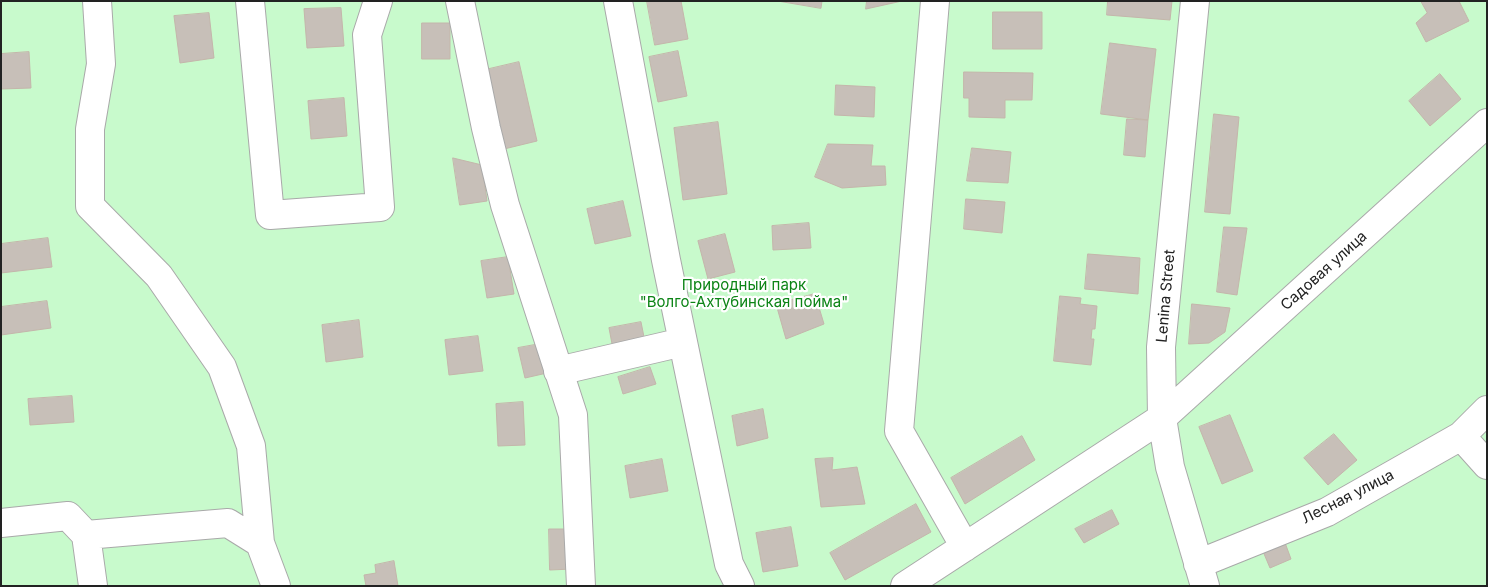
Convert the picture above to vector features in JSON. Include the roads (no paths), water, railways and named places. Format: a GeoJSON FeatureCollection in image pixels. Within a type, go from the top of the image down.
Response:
{"type":"FeatureCollection","features":[{"type":"Feature","properties":{"kind":"street"},"geometry":{"type":"LineString","coordinates":[[97,1],[101,64],[90,129],[90,206],[159,276],[222,367],[250,446],[260,543],[276,586]]}},
{"type":"Feature","properties":{"kind":"street"},"geometry":{"type":"LineString","coordinates":[[250,1],[270,215],[380,207],[367,35],[378,1]]}},
{"type":"Feature","properties":{"kind":"street"},"geometry":{"type":"LineString","coordinates":[[460,1],[486,128],[505,205],[573,415],[581,586]]}},
{"type":"Feature","properties":{"kind":"street"},"geometry":{"type":"LineString","coordinates":[[618,1],[666,260],[729,564],[740,586]]}},
{"type":"Feature","properties":{"kind":"street"},"geometry":{"type":"LineString","coordinates":[[935,1],[899,431],[964,547]]}},
{"type":"Feature","properties":{"kind":"street","name":"Lenina Street"},"geometry":{"type":"LineString","coordinates":[[1195,1],[1161,347],[1162,418],[1170,467],[1201,575]]}},
{"type":"Feature","properties":{"kind":"street","name":"Садовая улица"},"geometry":{"type":"LineString","coordinates":[[905,586],[1162,418],[1487,123]]}},
{"type":"Feature","properties":{"kind":"street"},"geometry":{"type":"LineString","coordinates":[[558,371],[683,342]]}},
{"type":"Feature","properties":{"kind":"street","name":"Лесная улица"},"geometry":{"type":"LineString","coordinates":[[1201,575],[1327,512],[1461,436],[1487,410]]}},
{"type":"Feature","properties":{"kind":"street"},"geometry":{"type":"LineString","coordinates":[[1461,436],[1487,465]]}},
{"type":"Feature","properties":{"kind":"street"},"geometry":{"type":"LineString","coordinates":[[1,523],[68,516],[86,535],[93,586]]}},
{"type":"Feature","properties":{"kind":"street"},"geometry":{"type":"LineString","coordinates":[[86,535],[228,523],[260,543]]}},
{"type":"Feature","properties":{"kind":"park label","name":"Природный парк \"Волго-Ахтубинская пойма\""},"geometry":{"type":"Point","coordinates":[744,294]}}]}
